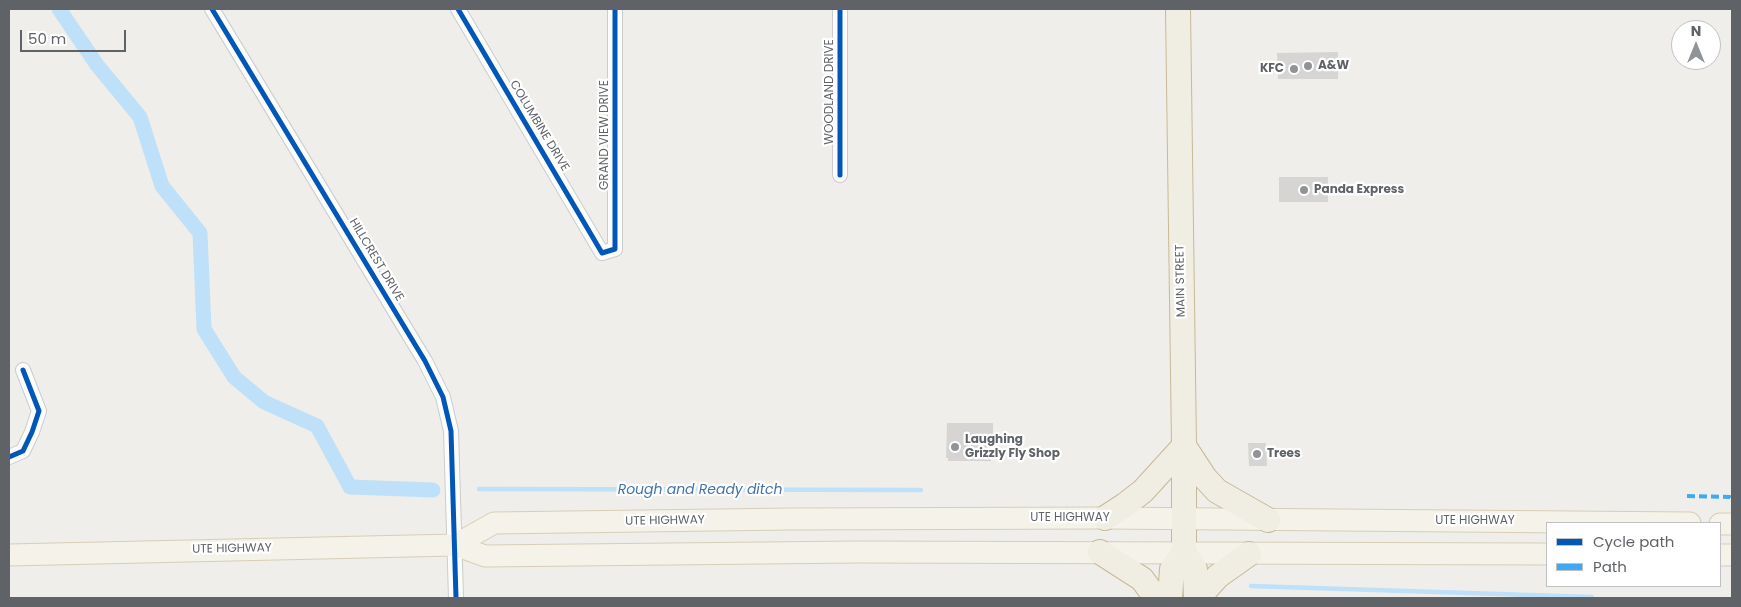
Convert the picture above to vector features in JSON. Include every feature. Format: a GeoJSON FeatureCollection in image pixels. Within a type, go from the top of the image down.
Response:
{"type":"FeatureCollection","features":[{"type":"Feature","properties":{"kind":"highway","name":"MAIN STREET"},"geometry":{"type":"LineString","coordinates":[[1178,9],[1184,552],[1195,569],[1197,598]]}},
{"type":"Feature","properties":{"kind":"highway"},"geometry":{"type":"LineString","coordinates":[[1105,518],[1143,491],[1184,446],[1205,478],[1217,491],[1268,520]]}},
{"type":"Feature","properties":{"kind":"highway"},"geometry":{"type":"LineString","coordinates":[[1100,552],[1142,579],[1156,598]]}},
{"type":"Feature","properties":{"kind":"highway"},"geometry":{"type":"LineString","coordinates":[[1170,598],[1172,569],[1184,552]]}},
{"type":"Feature","properties":{"kind":"highway"},"geometry":{"type":"LineString","coordinates":[[1197,598],[1218,576],[1249,554]]}},
{"type":"Feature","properties":{"kind":"main road","name":"UTE HIGHWAY"},"geometry":{"type":"LineString","coordinates":[[455,545],[494,523],[790,519],[1105,518],[1549,522]]}},
{"type":"Feature","properties":{"kind":"main road","name":"UTE HIGHWAY"},"geometry":{"type":"LineString","coordinates":[[9,555],[455,545],[485,556],[804,552],[1546,554]]}},
{"type":"Feature","properties":{"kind":"street","name":"HILLCREST DRIVE"},"geometry":{"type":"LineString","coordinates":[[212,9],[426,361],[443,397],[451,431],[456,598]]}},
{"type":"Feature","properties":{"kind":"street","name":"COLUMBINE DRIVE"},"geometry":{"type":"LineString","coordinates":[[458,9],[602,253]]}},
{"type":"Feature","properties":{"kind":"street","name":"GRAND VIEW DRIVE"},"geometry":{"type":"LineString","coordinates":[[602,253],[615,249],[615,9]]}},
{"type":"Feature","properties":{"kind":"street","name":"WOODLAND DRIVE"},"geometry":{"type":"LineString","coordinates":[[840,9],[840,175]]}},
{"type":"Feature","properties":{"kind":"street"},"geometry":{"type":"LineString","coordinates":[[9,457],[23,451],[39,411],[23,370]]}},
{"type":"Feature","properties":{"kind":"building","name":"A&W"},"geometry":{"type":"Polygon","coordinates":[[[1338,52],[1338,79],[1278,79],[1277,53],[1338,52]]]}},
{"type":"Feature","properties":{"kind":"building","name":"Panda Express"},"geometry":{"type":"Polygon","coordinates":[[[1279,177],[1328,177],[1328,202],[1279,202],[1279,177]]]}},
{"type":"Feature","properties":{"kind":"building"},"geometry":{"type":"Polygon","coordinates":[[[947,423],[993,423],[991,461],[948,461],[948,458],[946,458],[947,423]]]}},
{"type":"Feature","properties":{"kind":"building"},"geometry":{"type":"Polygon","coordinates":[[[1248,443],[1266,443],[1267,466],[1249,466],[1248,443]]]}},
{"type":"Feature","properties":{"kind":"waterway","name":"Rough and Ready ditch"},"geometry":{"type":"LineString","coordinates":[[59,9],[97,65],[140,117],[162,186],[200,233],[204,329],[234,377],[264,402],[317,426],[350,487],[433,490]]}},
{"type":"Feature","properties":{"kind":"waterway","name":"Rough and Ready ditch"},"geometry":{"type":"LineString","coordinates":[[479,489],[921,490]]}},
{"type":"Feature","properties":{"kind":"waterway","name":"Rough and Ready ditch"},"geometry":{"type":"LineString","coordinates":[[1251,586],[1592,597]]}},
{"type":"Feature","properties":{"kind":"marked path"},"geometry":{"type":"LineString","coordinates":[[1687,496],[1730,497],[1732,499]]}},
{"type":"Feature","properties":{"kind":"cycle path"},"geometry":{"type":"LineString","coordinates":[[212,9],[425,361],[443,397],[451,431],[456,598]]}},
{"type":"Feature","properties":{"kind":"cycle path"},"geometry":{"type":"LineString","coordinates":[[458,9],[602,253],[615,249],[615,9]]}},
{"type":"Feature","properties":{"kind":"cycle path"},"geometry":{"type":"LineString","coordinates":[[840,9],[840,175]]}},
{"type":"Feature","properties":{"kind":"cycle path"},"geometry":{"type":"LineString","coordinates":[[9,457],[23,451],[39,411],[23,370]]}},
{"type":"Feature","properties":{"kind":"place","name":"A&W"},"geometry":{"type":"Point","coordinates":[1308,66]}},
{"type":"Feature","properties":{"kind":"place","name":"KFC"},"geometry":{"type":"Point","coordinates":[1294,69]}},
{"type":"Feature","properties":{"kind":"place","name":"Panda Express"},"geometry":{"type":"Point","coordinates":[1304,190]}},
{"type":"Feature","properties":{"kind":"place","name":"Laughing Grizzly Fly Shop"},"geometry":{"type":"Point","coordinates":[955,447]}},
{"type":"Feature","properties":{"kind":"place","name":"Trees"},"geometry":{"type":"Point","coordinates":[1257,454]}}]}
